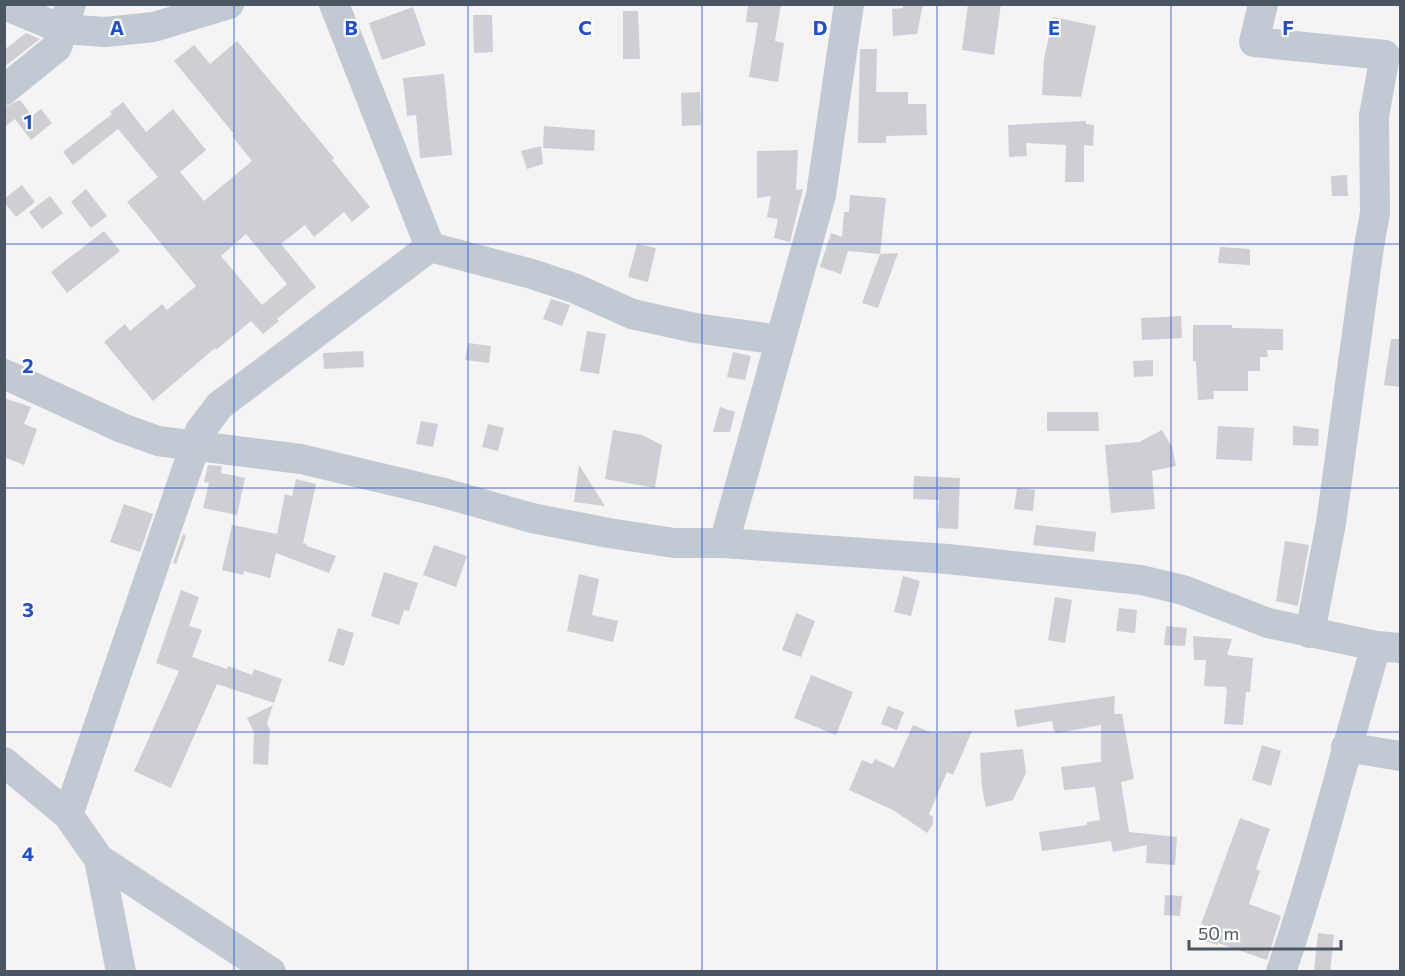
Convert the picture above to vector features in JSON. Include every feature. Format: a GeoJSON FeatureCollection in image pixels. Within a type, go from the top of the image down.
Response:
{"type":"FeatureCollection","features":[{"type":"Feature","properties":{"kind":"street"},"geometry":{"type":"LineString","coordinates":[[4,5],[67,17],[105,32],[154,27],[229,4]]}},
{"type":"Feature","properties":{"kind":"street"},"geometry":{"type":"LineString","coordinates":[[334,4],[430,247]]}},
{"type":"Feature","properties":{"kind":"street"},"geometry":{"type":"LineString","coordinates":[[724,543],[820,195],[849,4]]}},
{"type":"Feature","properties":{"kind":"street"},"geometry":{"type":"LineString","coordinates":[[1263,4],[1254,42],[1393,57],[1374,116],[1375,213],[1331,523],[1310,633]]}},
{"type":"Feature","properties":{"kind":"street"},"geometry":{"type":"LineString","coordinates":[[4,90],[57,46],[67,17]]}},
{"type":"Feature","properties":{"kind":"street"},"geometry":{"type":"LineString","coordinates":[[430,247],[532,274],[574,288],[632,314],[695,327],[780,340]]}},
{"type":"Feature","properties":{"kind":"street"},"geometry":{"type":"LineString","coordinates":[[68,815],[200,431],[220,405],[430,247]]}},
{"type":"Feature","properties":{"kind":"street"},"geometry":{"type":"LineString","coordinates":[[4,374],[122,428],[158,441],[301,459],[440,492],[532,518],[674,543],[724,543],[948,559],[1141,580],[1183,590],[1268,623],[1388,647],[1346,747],[1335,795],[1281,972]]}},
{"type":"Feature","properties":{"kind":"street"},"geometry":{"type":"LineString","coordinates":[[1346,747],[1401,756]]}},
{"type":"Feature","properties":{"kind":"street"},"geometry":{"type":"LineString","coordinates":[[4,762],[68,815],[99,860],[271,972]]}},
{"type":"Feature","properties":{"kind":"street"},"geometry":{"type":"LineString","coordinates":[[99,860],[121,972]]}},
{"type":"Feature","properties":{"kind":"building"},"geometry":{"type":"Polygon","coordinates":[[[748,4],[781,4],[775,41],[784,43],[778,82],[749,77],[758,23],[746,22],[748,4]]]}},
{"type":"Feature","properties":{"kind":"building"},"geometry":{"type":"Polygon","coordinates":[[[903,4],[923,4],[917,34],[893,36],[892,9],[903,8],[903,4]]]}},
{"type":"Feature","properties":{"kind":"building"},"geometry":{"type":"Polygon","coordinates":[[[968,4],[1001,4],[994,55],[962,50],[968,4]]]}},
{"type":"Feature","properties":{"kind":"building"},"geometry":{"type":"Polygon","coordinates":[[[413,7],[426,45],[382,60],[369,23],[413,7]]]}},
{"type":"Feature","properties":{"kind":"building"},"geometry":{"type":"Polygon","coordinates":[[[623,11],[638,11],[640,59],[623,59],[623,11]]]}},
{"type":"Feature","properties":{"kind":"building"},"geometry":{"type":"Polygon","coordinates":[[[473,15],[492,15],[493,52],[474,53],[473,15]]]}},
{"type":"Feature","properties":{"kind":"building"},"geometry":{"type":"Polygon","coordinates":[[[1053,17],[1096,26],[1081,97],[1042,95],[1044,59],[1053,17]]]}},
{"type":"Feature","properties":{"kind":"building"},"geometry":{"type":"Polygon","coordinates":[[[26,33],[40,39],[4,67],[4,50],[26,33]]]}},
{"type":"Feature","properties":{"kind":"building"},"geometry":{"type":"Polygon","coordinates":[[[237,41],[334,158],[332,160],[370,207],[352,222],[344,212],[314,237],[305,225],[281,244],[316,287],[277,319],[279,321],[263,334],[251,321],[216,350],[215,348],[153,401],[104,342],[125,324],[130,331],[162,304],[167,310],[196,286],[127,202],[158,177],[118,129],[73,165],[63,152],[112,114],[110,112],[123,102],[146,132],[173,109],[206,150],[180,172],[204,201],[252,161],[232,136],[234,134],[174,61],[194,45],[210,64],[237,41]],[[246,234],[221,256],[262,305],[287,284],[246,234]]]}},
{"type":"Feature","properties":{"kind":"building"},"geometry":{"type":"Polygon","coordinates":[[[860,49],[877,49],[876,92],[908,92],[908,104],[926,104],[927,135],[886,136],[886,143],[858,143],[860,49]]]}},
{"type":"Feature","properties":{"kind":"building"},"geometry":{"type":"Polygon","coordinates":[[[444,74],[452,155],[420,158],[416,115],[407,116],[403,78],[444,74]]]}},
{"type":"Feature","properties":{"kind":"building"},"geometry":{"type":"Polygon","coordinates":[[[700,92],[701,125],[682,126],[681,93],[700,92]]]}},
{"type":"Feature","properties":{"kind":"building"},"geometry":{"type":"Polygon","coordinates":[[[20,100],[32,116],[41,109],[52,123],[31,140],[15,119],[4,127],[4,107],[20,100]]]}},
{"type":"Feature","properties":{"kind":"building"},"geometry":{"type":"Polygon","coordinates":[[[1086,121],[1086,124],[1094,125],[1093,146],[1084,145],[1084,182],[1065,182],[1066,145],[1026,143],[1027,156],[1009,157],[1008,125],[1086,121]]]}},
{"type":"Feature","properties":{"kind":"building"},"geometry":{"type":"Polygon","coordinates":[[[544,126],[595,130],[594,151],[543,148],[544,126]]]}},
{"type":"Feature","properties":{"kind":"building"},"geometry":{"type":"Polygon","coordinates":[[[541,146],[543,164],[527,169],[521,151],[541,146]]]}},
{"type":"Feature","properties":{"kind":"building"},"geometry":{"type":"Polygon","coordinates":[[[798,150],[796,190],[803,189],[790,242],[774,238],[778,219],[767,217],[771,196],[757,198],[757,151],[798,150]]]}},
{"type":"Feature","properties":{"kind":"building"},"geometry":{"type":"Polygon","coordinates":[[[1347,175],[1348,196],[1332,196],[1331,176],[1347,175]]]}},
{"type":"Feature","properties":{"kind":"building"},"geometry":{"type":"Polygon","coordinates":[[[22,185],[35,202],[16,217],[4,199],[22,185]]]}},
{"type":"Feature","properties":{"kind":"building"},"geometry":{"type":"Polygon","coordinates":[[[86,189],[107,216],[91,228],[71,202],[86,189]]]}},
{"type":"Feature","properties":{"kind":"building"},"geometry":{"type":"Polygon","coordinates":[[[850,195],[886,198],[880,254],[848,251],[841,274],[820,267],[831,233],[842,237],[844,212],[849,212],[850,195]]]}},
{"type":"Feature","properties":{"kind":"building"},"geometry":{"type":"Polygon","coordinates":[[[50,196],[63,213],[42,229],[29,212],[50,196]]]}},
{"type":"Feature","properties":{"kind":"building"},"geometry":{"type":"Polygon","coordinates":[[[104,231],[120,251],[67,293],[51,272],[104,231]]]}},
{"type":"Feature","properties":{"kind":"building"},"geometry":{"type":"Polygon","coordinates":[[[637,244],[656,248],[648,282],[628,277],[637,244]]]}},
{"type":"Feature","properties":{"kind":"building"},"geometry":{"type":"Polygon","coordinates":[[[1220,247],[1250,249],[1250,265],[1218,263],[1220,247]]]}},
{"type":"Feature","properties":{"kind":"building"},"geometry":{"type":"Polygon","coordinates":[[[898,253],[878,308],[862,303],[880,254],[898,253]]]}},
{"type":"Feature","properties":{"kind":"building"},"geometry":{"type":"Polygon","coordinates":[[[551,299],[570,305],[562,326],[543,319],[551,299]]]}},
{"type":"Feature","properties":{"kind":"building"},"geometry":{"type":"Polygon","coordinates":[[[1181,316],[1182,338],[1142,340],[1141,318],[1181,316]]]}},
{"type":"Feature","properties":{"kind":"building"},"geometry":{"type":"Polygon","coordinates":[[[1193,325],[1283,329],[1283,350],[1267,350],[1268,357],[1260,357],[1260,371],[1248,371],[1248,391],[1213,391],[1214,399],[1198,400],[1196,361],[1193,361],[1193,325]]]}},
{"type":"Feature","properties":{"kind":"building"},"geometry":{"type":"Polygon","coordinates":[[[587,331],[606,334],[599,374],[580,371],[587,331]]]}},
{"type":"Feature","properties":{"kind":"building"},"geometry":{"type":"Polygon","coordinates":[[[1391,339],[1401,339],[1401,387],[1384,385],[1391,339]]]}},
{"type":"Feature","properties":{"kind":"building"},"geometry":{"type":"Polygon","coordinates":[[[468,343],[491,346],[489,363],[465,360],[468,343]]]}},
{"type":"Feature","properties":{"kind":"building"},"geometry":{"type":"Polygon","coordinates":[[[363,351],[364,367],[324,369],[323,353],[363,351]]]}},
{"type":"Feature","properties":{"kind":"building"},"geometry":{"type":"Polygon","coordinates":[[[733,352],[751,356],[745,380],[727,377],[733,352]]]}},
{"type":"Feature","properties":{"kind":"building"},"geometry":{"type":"Polygon","coordinates":[[[1153,360],[1153,376],[1134,377],[1133,361],[1153,360]]]}},
{"type":"Feature","properties":{"kind":"building"},"geometry":{"type":"Polygon","coordinates":[[[4,398],[31,407],[24,424],[37,429],[24,465],[4,457],[4,398]]]}},
{"type":"Feature","properties":{"kind":"building"},"geometry":{"type":"Polygon","coordinates":[[[720,407],[735,412],[730,432],[713,432],[720,407]]]}},
{"type":"Feature","properties":{"kind":"building"},"geometry":{"type":"Polygon","coordinates":[[[1047,412],[1098,412],[1099,431],[1047,431],[1047,412]]]}},
{"type":"Feature","properties":{"kind":"building"},"geometry":{"type":"Polygon","coordinates":[[[421,421],[438,424],[433,447],[416,444],[421,421]]]}},
{"type":"Feature","properties":{"kind":"building"},"geometry":{"type":"Polygon","coordinates":[[[488,424],[504,428],[498,451],[482,447],[488,424]]]}},
{"type":"Feature","properties":{"kind":"building"},"geometry":{"type":"Polygon","coordinates":[[[1218,426],[1254,428],[1252,461],[1216,459],[1218,426]]]}},
{"type":"Feature","properties":{"kind":"building"},"geometry":{"type":"Polygon","coordinates":[[[1293,426],[1319,429],[1318,446],[1293,445],[1293,426]]]}},
{"type":"Feature","properties":{"kind":"building"},"geometry":{"type":"Polygon","coordinates":[[[613,430],[642,435],[662,445],[655,488],[605,479],[613,430]]]}},
{"type":"Feature","properties":{"kind":"building"},"geometry":{"type":"Polygon","coordinates":[[[1162,430],[1172,447],[1176,466],[1152,471],[1155,509],[1111,513],[1105,445],[1139,442],[1162,430]]]}},
{"type":"Feature","properties":{"kind":"building"},"geometry":{"type":"Polygon","coordinates":[[[208,465],[222,466],[221,473],[245,478],[237,515],[203,508],[209,483],[204,482],[208,465]]]}},
{"type":"Feature","properties":{"kind":"building"},"geometry":{"type":"Polygon","coordinates":[[[579,465],[605,506],[574,502],[579,465]]]}},
{"type":"Feature","properties":{"kind":"building"},"geometry":{"type":"Polygon","coordinates":[[[914,476],[960,478],[958,529],[937,528],[939,500],[913,499],[914,476]]]}},
{"type":"Feature","properties":{"kind":"building"},"geometry":{"type":"Polygon","coordinates":[[[296,479],[316,484],[303,543],[336,556],[329,573],[276,553],[270,578],[244,571],[243,575],[222,570],[232,525],[277,534],[285,494],[292,496],[296,479]]]}},
{"type":"Feature","properties":{"kind":"building"},"geometry":{"type":"Polygon","coordinates":[[[1017,488],[1035,490],[1033,511],[1014,509],[1017,488]]]}},
{"type":"Feature","properties":{"kind":"building"},"geometry":{"type":"Polygon","coordinates":[[[124,504],[153,514],[140,552],[110,542],[124,504]]]}},
{"type":"Feature","properties":{"kind":"building"},"geometry":{"type":"Polygon","coordinates":[[[1036,525],[1096,532],[1094,552],[1033,545],[1036,525]]]}},
{"type":"Feature","properties":{"kind":"building"},"geometry":{"type":"Polygon","coordinates":[[[183,534],[186,536],[176,564],[173,563],[183,534]]]}},
{"type":"Feature","properties":{"kind":"building"},"geometry":{"type":"Polygon","coordinates":[[[1285,541],[1309,545],[1298,606],[1276,601],[1285,541]]]}},
{"type":"Feature","properties":{"kind":"building"},"geometry":{"type":"Polygon","coordinates":[[[434,545],[467,556],[456,587],[423,575],[434,545]]]}},
{"type":"Feature","properties":{"kind":"building"},"geometry":{"type":"Polygon","coordinates":[[[384,572],[418,583],[409,611],[404,610],[399,625],[371,616],[384,572]]]}},
{"type":"Feature","properties":{"kind":"building"},"geometry":{"type":"Polygon","coordinates":[[[579,574],[599,579],[592,615],[618,621],[613,642],[567,631],[579,574]]]}},
{"type":"Feature","properties":{"kind":"building"},"geometry":{"type":"Polygon","coordinates":[[[903,576],[920,581],[911,616],[894,612],[903,576]]]}},
{"type":"Feature","properties":{"kind":"building"},"geometry":{"type":"Polygon","coordinates":[[[181,590],[199,597],[189,626],[202,630],[192,657],[227,669],[228,666],[252,675],[254,669],[282,679],[274,703],[217,684],[171,788],[134,771],[179,671],[156,663],[181,590]]]}},
{"type":"Feature","properties":{"kind":"building"},"geometry":{"type":"Polygon","coordinates":[[[1055,597],[1072,600],[1065,643],[1048,640],[1055,597]]]}},
{"type":"Feature","properties":{"kind":"building"},"geometry":{"type":"Polygon","coordinates":[[[1119,608],[1137,610],[1135,633],[1116,631],[1119,608]]]}},
{"type":"Feature","properties":{"kind":"building"},"geometry":{"type":"Polygon","coordinates":[[[796,613],[815,621],[801,657],[782,650],[796,613]]]}},
{"type":"Feature","properties":{"kind":"building"},"geometry":{"type":"Polygon","coordinates":[[[1166,626],[1187,628],[1185,646],[1164,645],[1166,626]]]}},
{"type":"Feature","properties":{"kind":"building"},"geometry":{"type":"Polygon","coordinates":[[[338,628],[354,633],[344,666],[328,661],[338,628]]]}},
{"type":"Feature","properties":{"kind":"building"},"geometry":{"type":"Polygon","coordinates":[[[1193,636],[1232,639],[1227,655],[1253,658],[1250,692],[1246,692],[1243,725],[1224,724],[1227,690],[1225,687],[1204,686],[1206,660],[1194,660],[1193,636]]]}},
{"type":"Feature","properties":{"kind":"building"},"geometry":{"type":"Polygon","coordinates":[[[811,675],[853,692],[836,735],[794,718],[811,675]]]}},
{"type":"Feature","properties":{"kind":"building"},"geometry":{"type":"Polygon","coordinates":[[[1115,696],[1114,714],[1122,714],[1134,779],[1121,782],[1129,832],[1177,837],[1175,865],[1146,863],[1147,845],[1113,852],[1111,841],[1042,851],[1039,832],[1087,825],[1087,822],[1100,820],[1095,787],[1064,790],[1061,767],[1101,762],[1101,725],[1057,733],[1054,731],[1052,721],[1017,727],[1014,710],[1115,696]]]}},
{"type":"Feature","properties":{"kind":"building"},"geometry":{"type":"Polygon","coordinates":[[[273,705],[267,723],[270,731],[268,765],[253,764],[254,732],[247,718],[273,705]]]}},
{"type":"Feature","properties":{"kind":"building"},"geometry":{"type":"Polygon","coordinates":[[[888,706],[904,712],[897,730],[881,724],[888,706]]]}},
{"type":"Feature","properties":{"kind":"building"},"geometry":{"type":"Polygon","coordinates":[[[913,725],[932,733],[972,731],[953,775],[947,772],[929,814],[933,817],[933,824],[927,833],[893,810],[849,790],[862,760],[872,764],[875,759],[894,768],[913,725]]]}},
{"type":"Feature","properties":{"kind":"building"},"geometry":{"type":"Polygon","coordinates":[[[1262,745],[1281,751],[1271,786],[1252,780],[1262,745]]]}},
{"type":"Feature","properties":{"kind":"building"},"geometry":{"type":"Polygon","coordinates":[[[1023,749],[1026,773],[1013,800],[986,807],[982,788],[980,753],[1023,749]]]}},
{"type":"Feature","properties":{"kind":"building"},"geometry":{"type":"Polygon","coordinates":[[[1240,818],[1270,829],[1256,869],[1260,871],[1249,904],[1281,916],[1267,960],[1199,939],[1201,936],[1197,935],[1240,818]]]}},
{"type":"Feature","properties":{"kind":"building"},"geometry":{"type":"Polygon","coordinates":[[[1165,895],[1182,896],[1180,916],[1164,915],[1165,895]]]}},
{"type":"Feature","properties":{"kind":"building"},"geometry":{"type":"Polygon","coordinates":[[[1318,933],[1334,935],[1330,972],[1314,972],[1318,933]]]}}]}
